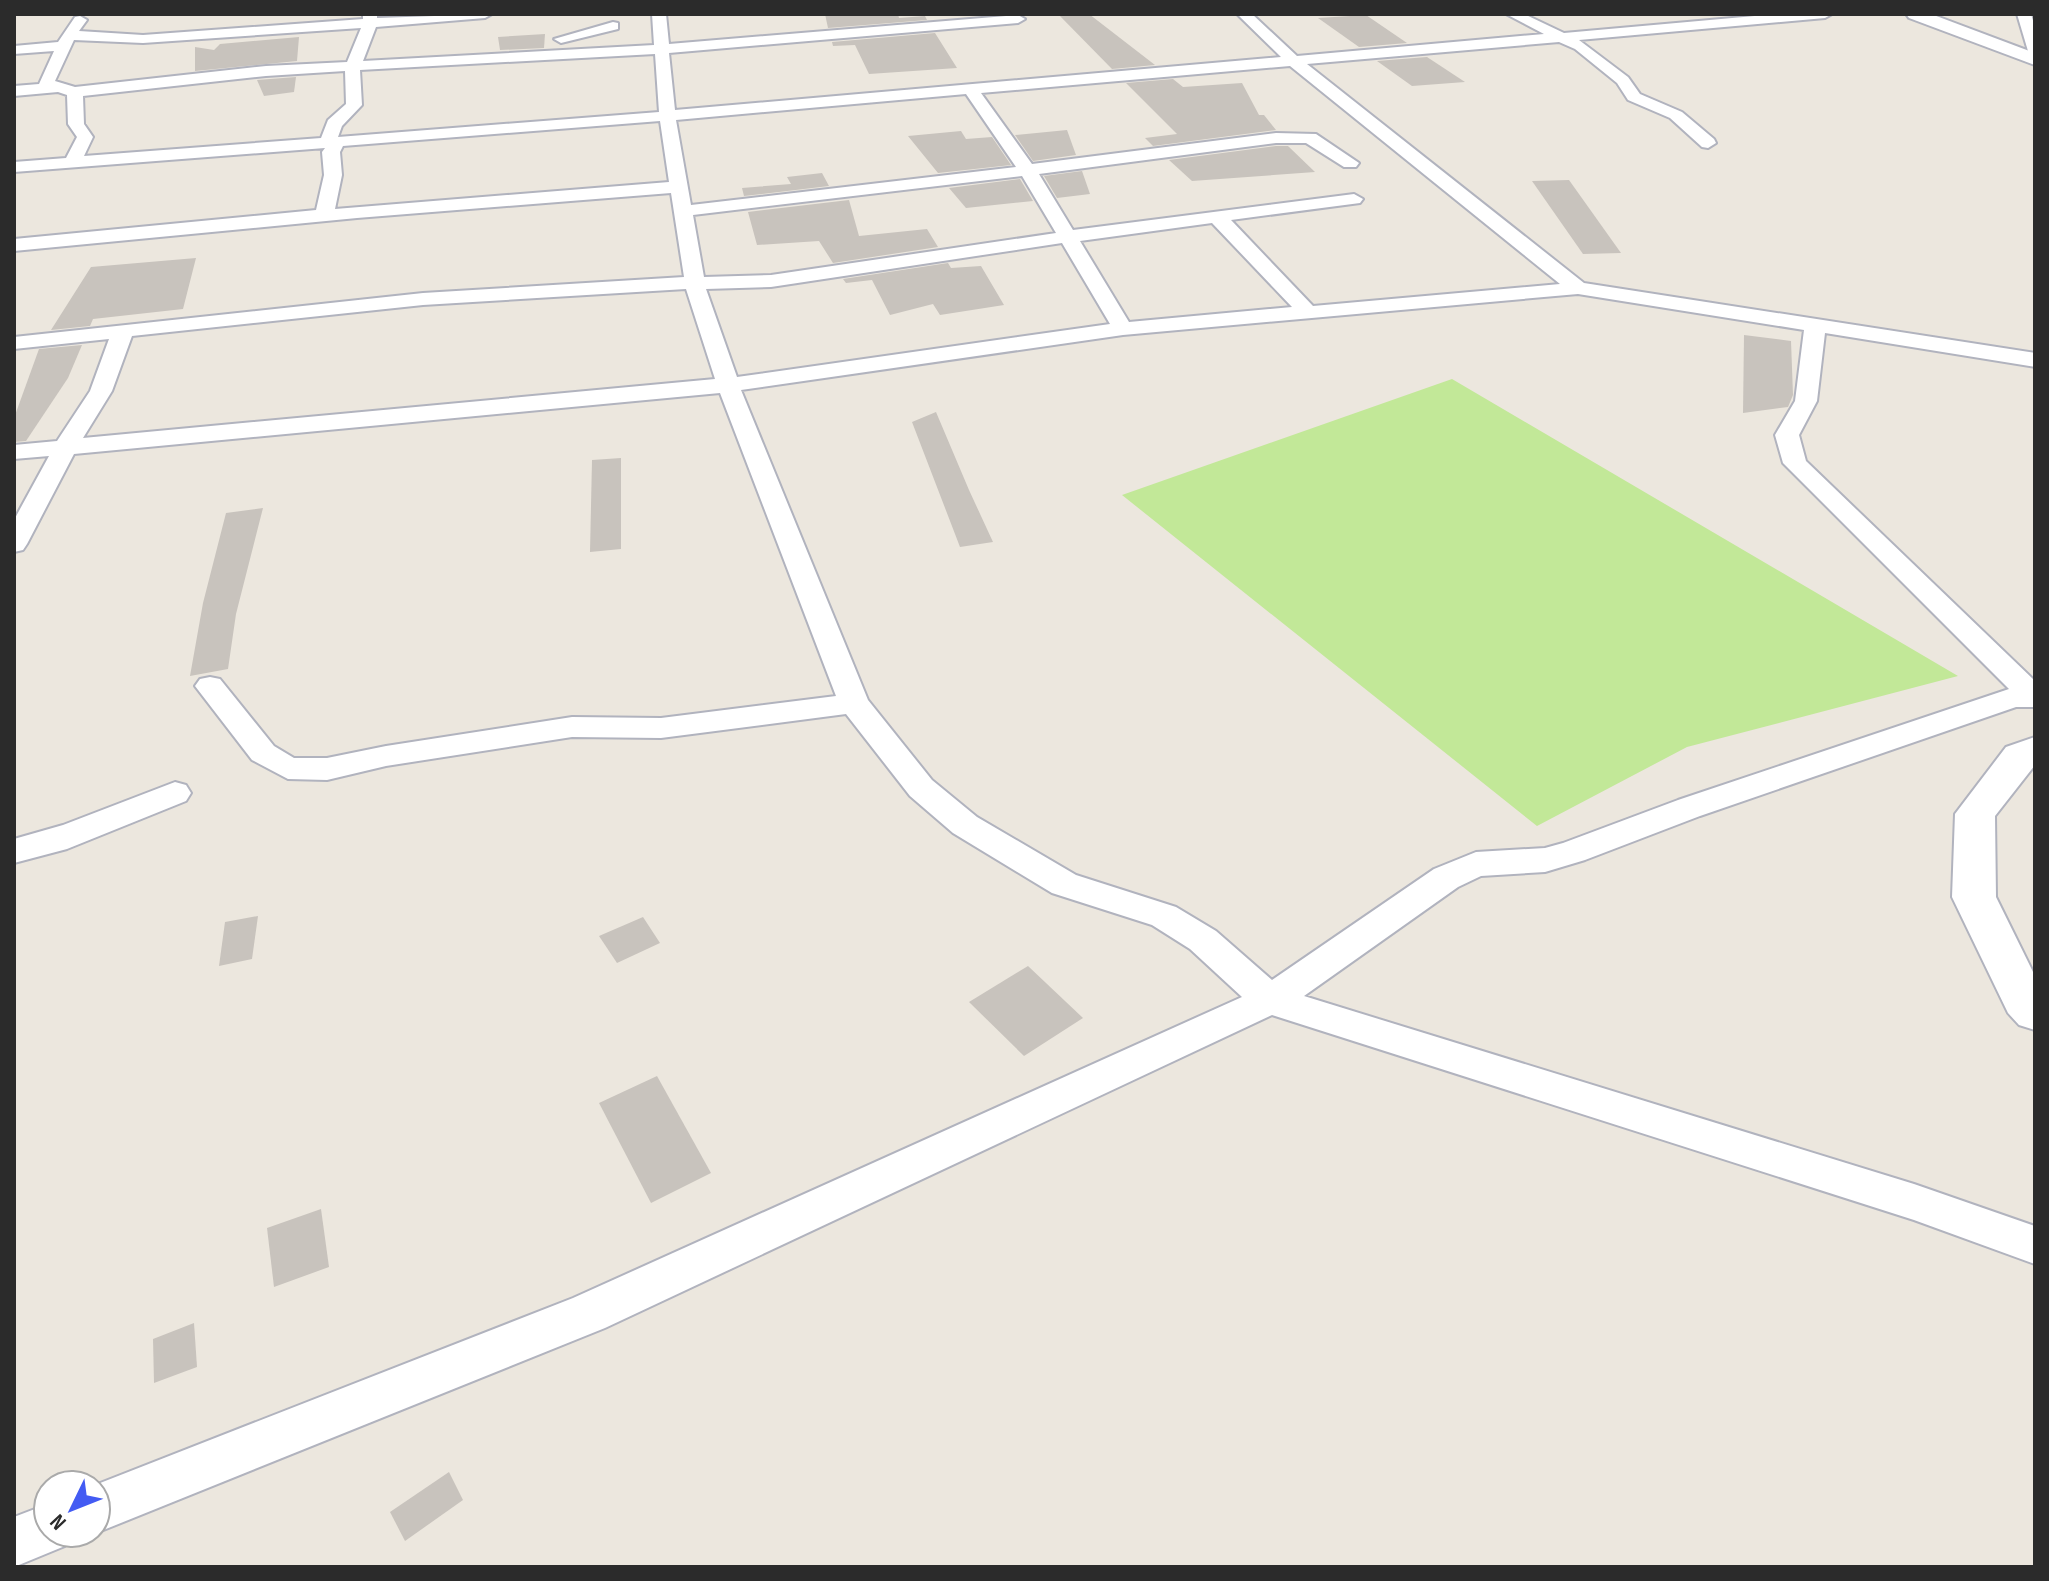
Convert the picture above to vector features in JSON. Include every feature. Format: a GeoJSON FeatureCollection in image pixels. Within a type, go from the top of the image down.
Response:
{"type":"FeatureCollection","features":[{"type":"Feature","properties":{"kind":"street"},"geometry":{"type":"LineString","coordinates":[[84,14],[47,80],[46,83],[56,88],[74,92],[266,71],[661,49],[1018,19]]}},
{"type":"Feature","properties":{"kind":"street"},"geometry":{"type":"LineString","coordinates":[[14,50],[67,41],[249,34],[370,18],[485,14]]}},
{"type":"Feature","properties":{"kind":"street"},"geometry":{"type":"LineString","coordinates":[[659,14],[667,116],[695,285],[728,385],[854,703],[921,788],[965,825],[1064,884],[1164,916],[1203,940],[1270,1000],[1914,1202],[2035,1245]]}},
{"type":"Feature","properties":{"kind":"street"},"geometry":{"type":"LineString","coordinates":[[1245,15],[1269,14]]}},
{"type":"Feature","properties":{"kind":"street"},"geometry":{"type":"LineString","coordinates":[[1513,14],[1580,46],[1623,80],[1634,97],[1676,115],[1708,143]]}},
{"type":"Feature","properties":{"kind":"street"},"geometry":{"type":"LineString","coordinates":[[14,167],[303,145],[332,146],[1825,14]]}},
{"type":"Feature","properties":{"kind":"street"},"geometry":{"type":"LineString","coordinates":[[1915,14],[2035,59]]}},
{"type":"Feature","properties":{"kind":"street"},"geometry":{"type":"LineString","coordinates":[[2024,14],[2035,51]]}},
{"type":"Feature","properties":{"kind":"street"},"geometry":{"type":"LineString","coordinates":[[1245,15],[1295,62],[1578,288]]}},
{"type":"Feature","properties":{"kind":"street"},"geometry":{"type":"LineString","coordinates":[[324,216],[333,175],[334,124],[354,105],[351,85],[353,66],[370,18]]}},
{"type":"Feature","properties":{"kind":"street"},"geometry":{"type":"LineString","coordinates":[[530,56],[557,40],[613,26]]}},
{"type":"Feature","properties":{"kind":"street"},"geometry":{"type":"LineString","coordinates":[[14,91],[56,88]]}},
{"type":"Feature","properties":{"kind":"street"},"geometry":{"type":"LineString","coordinates":[[970,89],[1028,171],[1123,329]]}},
{"type":"Feature","properties":{"kind":"street"},"geometry":{"type":"LineString","coordinates":[[72,163],[85,137],[76,124],[77,100],[74,92]]}},
{"type":"Feature","properties":{"kind":"street"},"geometry":{"type":"LineString","coordinates":[[683,211],[1299,137],[1317,142],[1350,163]]}},
{"type":"Feature","properties":{"kind":"street"},"geometry":{"type":"LineString","coordinates":[[14,245],[679,187]]}},
{"type":"Feature","properties":{"kind":"street"},"geometry":{"type":"LineString","coordinates":[[14,343],[423,299],[624,285],[771,281],[1065,237],[1354,199]]}},
{"type":"Feature","properties":{"kind":"street"},"geometry":{"type":"LineString","coordinates":[[1218,218],[1307,311]]}},
{"type":"Feature","properties":{"kind":"street"},"geometry":{"type":"LineString","coordinates":[[14,452],[728,385],[1123,329],[1578,288],[2035,360]]}},
{"type":"Feature","properties":{"kind":"street"},"geometry":{"type":"LineString","coordinates":[[112,1503],[589,1313],[1270,1000],[1446,878],[1476,864],[1545,860],[1573,852],[1689,808],[2014,697],[2035,698],[1795,463],[1787,435],[1806,401],[1815,325]]}},
{"type":"Feature","properties":{"kind":"street"},"geometry":{"type":"LineString","coordinates":[[14,544],[66,446],[101,391],[123,331]]}},
{"type":"Feature","properties":{"kind":"street"},"geometry":{"type":"LineString","coordinates":[[210,686],[263,753],[288,768],[327,769],[386,756],[572,727],[661,728],[854,703]]}},
{"type":"Feature","properties":{"kind":"street"},"geometry":{"type":"LineString","coordinates":[[2035,750],[2020,756],[1975,814],[1974,897],[2024,1000],[2035,1012]]}},
{"type":"Feature","properties":{"kind":"street"},"geometry":{"type":"LineString","coordinates":[[14,851],[69,834],[175,793]]}},
{"type":"Feature","properties":{"kind":"green space"},"geometry":{"type":"Polygon","coordinates":[[[1452,379],[1958,676],[1687,747],[1537,826],[1122,495],[1452,379]]]}},
{"type":"Feature","properties":{"kind":"building"},"geometry":{"type":"Polygon","coordinates":[[[825,14],[898,14],[899,18],[925,16],[927,20],[828,28],[825,14]]]}},
{"type":"Feature","properties":{"kind":"building"},"geometry":{"type":"Polygon","coordinates":[[[1058,14],[1089,14],[1155,65],[1112,69],[1058,14]]]}},
{"type":"Feature","properties":{"kind":"building"},"geometry":{"type":"Polygon","coordinates":[[[1366,15],[1407,43],[1359,47],[1318,18],[1366,15]]]}},
{"type":"Feature","properties":{"kind":"building"},"geometry":{"type":"Polygon","coordinates":[[[935,33],[957,68],[869,74],[855,45],[833,46],[832,42],[935,33]]]}},
{"type":"Feature","properties":{"kind":"building"},"geometry":{"type":"Polygon","coordinates":[[[545,34],[544,48],[500,50],[498,37],[545,34]]]}},
{"type":"Feature","properties":{"kind":"building"},"geometry":{"type":"Polygon","coordinates":[[[299,37],[297,61],[195,71],[195,47],[214,50],[220,44],[299,37]]]}},
{"type":"Feature","properties":{"kind":"building"},"geometry":{"type":"Polygon","coordinates":[[[1427,57],[1465,82],[1412,86],[1377,61],[1427,57]]]}},
{"type":"Feature","properties":{"kind":"building"},"geometry":{"type":"Polygon","coordinates":[[[296,77],[294,92],[264,96],[257,80],[296,77]]]}},
{"type":"Feature","properties":{"kind":"building"},"geometry":{"type":"Polygon","coordinates":[[[1173,79],[1183,87],[1242,83],[1259,115],[1264,115],[1276,130],[1153,146],[1145,138],[1177,134],[1126,83],[1173,79]]]}},
{"type":"Feature","properties":{"kind":"building"},"geometry":{"type":"Polygon","coordinates":[[[1067,130],[1076,155],[1033,161],[1015,135],[1067,130]]]}},
{"type":"Feature","properties":{"kind":"building"},"geometry":{"type":"Polygon","coordinates":[[[961,131],[966,139],[992,137],[1011,165],[938,173],[908,136],[961,131]]]}},
{"type":"Feature","properties":{"kind":"building"},"geometry":{"type":"Polygon","coordinates":[[[1288,146],[1315,172],[1192,181],[1169,160],[1288,146]]]}},
{"type":"Feature","properties":{"kind":"building"},"geometry":{"type":"Polygon","coordinates":[[[1082,171],[1090,194],[1057,198],[1044,176],[1082,171]]]}},
{"type":"Feature","properties":{"kind":"building"},"geometry":{"type":"Polygon","coordinates":[[[822,173],[829,186],[744,196],[742,188],[791,184],[787,177],[822,173]]]}},
{"type":"Feature","properties":{"kind":"building"},"geometry":{"type":"Polygon","coordinates":[[[1020,179],[1033,201],[966,208],[949,188],[1020,179]]]}},
{"type":"Feature","properties":{"kind":"building"},"geometry":{"type":"Polygon","coordinates":[[[1569,180],[1621,253],[1583,254],[1532,181],[1569,180]]]}},
{"type":"Feature","properties":{"kind":"building"},"geometry":{"type":"Polygon","coordinates":[[[849,200],[859,236],[927,229],[938,247],[833,263],[819,241],[757,245],[748,212],[849,200]]]}},
{"type":"Feature","properties":{"kind":"building"},"geometry":{"type":"Polygon","coordinates":[[[196,258],[183,309],[93,319],[90,326],[51,330],[91,267],[196,258]]]}},
{"type":"Feature","properties":{"kind":"building"},"geometry":{"type":"Polygon","coordinates":[[[948,263],[951,268],[981,266],[1004,305],[940,315],[933,304],[890,315],[872,280],[846,283],[843,279],[948,263]]]}},
{"type":"Feature","properties":{"kind":"building"},"geometry":{"type":"Polygon","coordinates":[[[1744,335],[1791,341],[1793,395],[1788,407],[1743,413],[1744,335]]]}},
{"type":"Feature","properties":{"kind":"building"},"geometry":{"type":"Polygon","coordinates":[[[82,345],[68,378],[26,441],[14,442],[14,418],[39,349],[82,345]]]}},
{"type":"Feature","properties":{"kind":"building"},"geometry":{"type":"Polygon","coordinates":[[[936,412],[993,542],[960,547],[912,422],[936,412]]]}},
{"type":"Feature","properties":{"kind":"building"},"geometry":{"type":"Polygon","coordinates":[[[621,458],[621,549],[590,552],[592,460],[621,458]]]}},
{"type":"Feature","properties":{"kind":"building"},"geometry":{"type":"Polygon","coordinates":[[[263,508],[236,614],[228,669],[190,676],[203,603],[226,513],[263,508]]]}},
{"type":"Feature","properties":{"kind":"building"},"geometry":{"type":"Polygon","coordinates":[[[258,916],[252,959],[219,966],[225,922],[258,916]]]}},
{"type":"Feature","properties":{"kind":"building"},"geometry":{"type":"Polygon","coordinates":[[[643,917],[660,943],[617,963],[599,936],[643,917]]]}},
{"type":"Feature","properties":{"kind":"building"},"geometry":{"type":"Polygon","coordinates":[[[1028,966],[1083,1018],[1024,1056],[969,1002],[1028,966]]]}},
{"type":"Feature","properties":{"kind":"building"},"geometry":{"type":"Polygon","coordinates":[[[657,1076],[711,1173],[651,1203],[599,1103],[657,1076]]]}},
{"type":"Feature","properties":{"kind":"building"},"geometry":{"type":"Polygon","coordinates":[[[321,1209],[329,1267],[274,1287],[267,1228],[321,1209]]]}},
{"type":"Feature","properties":{"kind":"building"},"geometry":{"type":"Polygon","coordinates":[[[194,1323],[197,1367],[154,1383],[153,1339],[194,1323]]]}},
{"type":"Feature","properties":{"kind":"building"},"geometry":{"type":"Polygon","coordinates":[[[449,1472],[463,1500],[405,1541],[390,1512],[449,1472]]]}}]}
